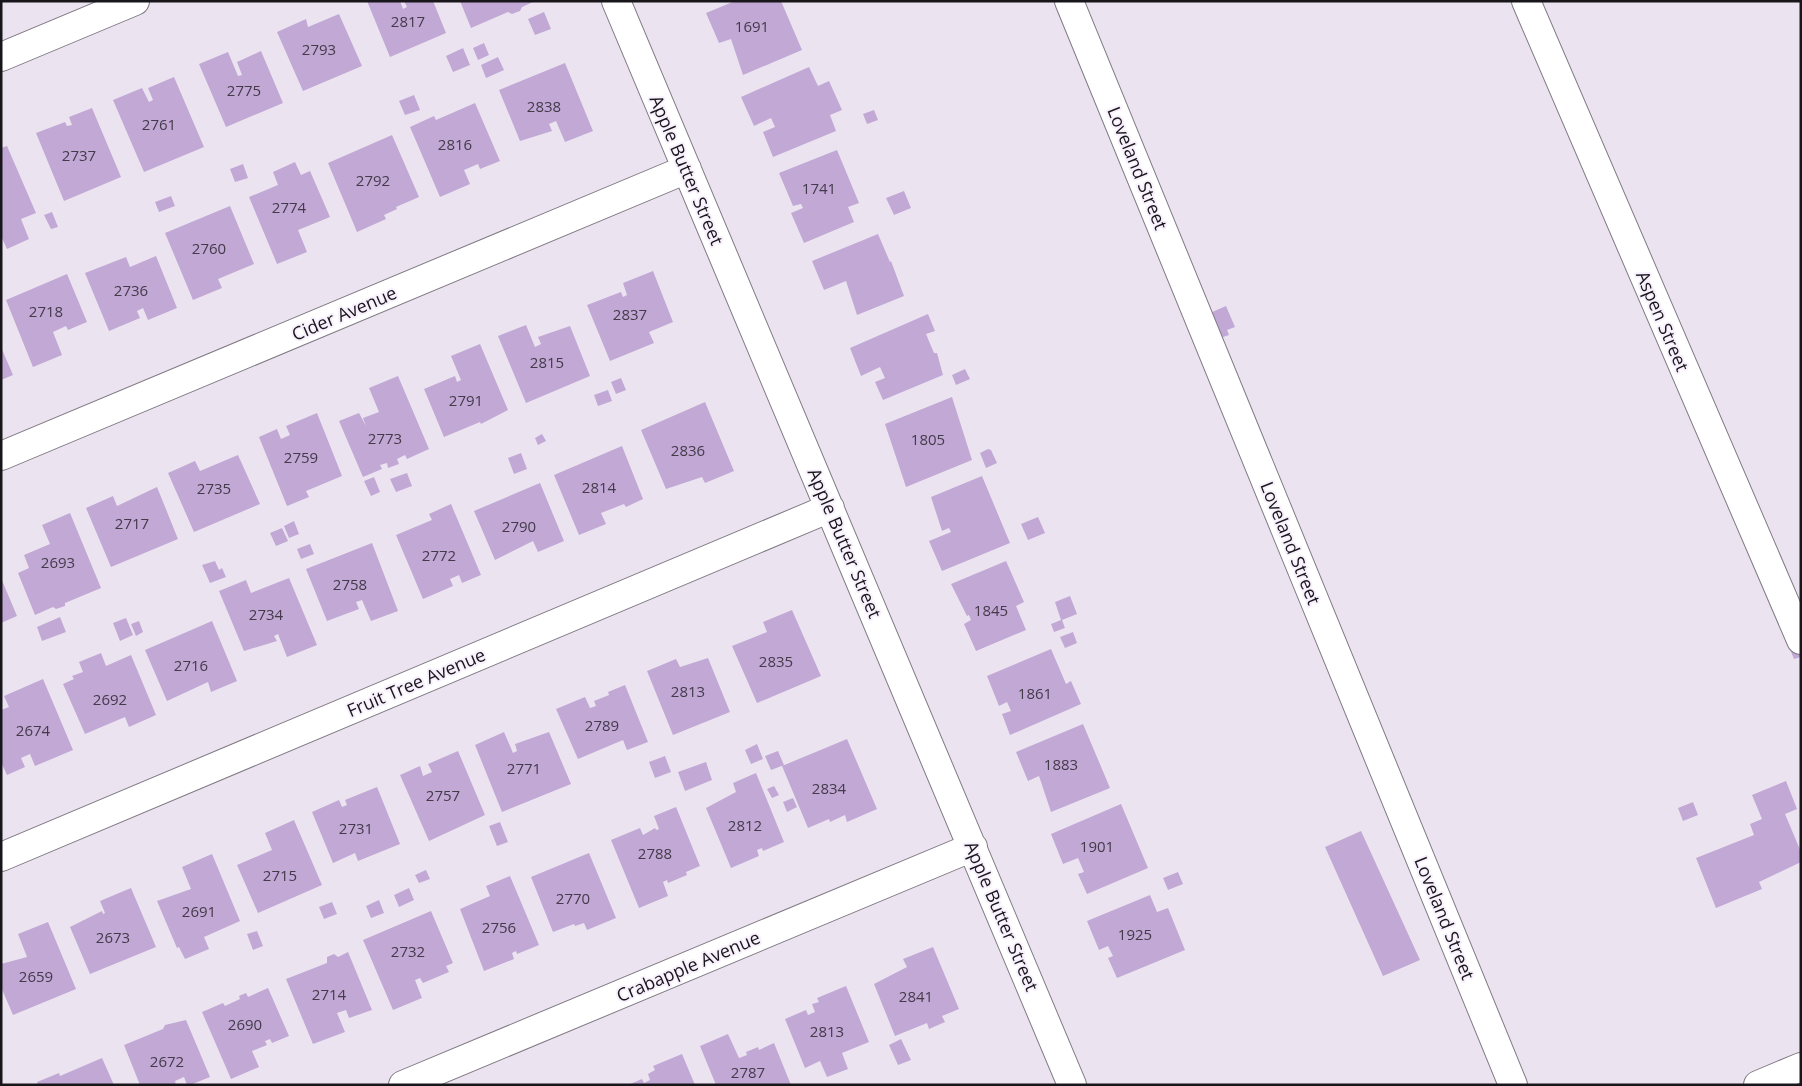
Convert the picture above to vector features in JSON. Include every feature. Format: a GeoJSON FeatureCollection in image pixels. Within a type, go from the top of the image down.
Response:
{"type":"FeatureCollection","features":[{"type":"Feature","properties":{"kind":"main road"},"geometry":{"type":"LineString","coordinates":[[1,57],[135,1]]}},
{"type":"Feature","properties":{"kind":"main road","name":"Apple Butter Street"},"geometry":{"type":"LineString","coordinates":[[616,1],[1072,1085]]}},
{"type":"Feature","properties":{"kind":"main road","name":"Loveland Street"},"geometry":{"type":"LineString","coordinates":[[1069,1],[1513,1085]]}},
{"type":"Feature","properties":{"kind":"main road","name":"Aspen Street"},"geometry":{"type":"LineString","coordinates":[[1526,1],[1801,640]]}},
{"type":"Feature","properties":{"kind":"main road","name":"Cider Avenue"},"geometry":{"type":"LineString","coordinates":[[1,456],[687,169]]}},
{"type":"Feature","properties":{"kind":"main road","name":"Fruit Tree Avenue"},"geometry":{"type":"LineString","coordinates":[[1,857],[830,508]]}},
{"type":"Feature","properties":{"kind":"main road","name":"Crabapple Avenue"},"geometry":{"type":"LineString","coordinates":[[403,1085],[973,847]]}},
{"type":"Feature","properties":{"kind":"main road"},"geometry":{"type":"LineString","coordinates":[[1758,1085],[1801,1067]]}},
{"type":"Feature","properties":{"kind":"building"},"geometry":{"type":"Polygon","coordinates":[[[367,1],[400,1],[403,9],[407,7],[404,1],[433,1],[446,33],[390,57],[367,1]]]}},
{"type":"Feature","properties":{"kind":"building"},"geometry":{"type":"Polygon","coordinates":[[[460,1],[535,1],[522,7],[520,11],[512,14],[508,12],[471,28],[460,1]]]}},
{"type":"Feature","properties":{"kind":"building"},"geometry":{"type":"Polygon","coordinates":[[[735,1],[781,1],[802,50],[743,75],[731,39],[719,43],[706,13],[735,1]]]}},
{"type":"Feature","properties":{"kind":"building"},"geometry":{"type":"Polygon","coordinates":[[[544,12],[551,29],[535,35],[528,19],[544,12]]]}},
{"type":"Feature","properties":{"kind":"building"},"geometry":{"type":"Polygon","coordinates":[[[339,14],[362,66],[303,91],[277,32],[306,19],[308,27],[339,14]]]}},
{"type":"Feature","properties":{"kind":"building"},"geometry":{"type":"Polygon","coordinates":[[[484,43],[489,55],[478,60],[473,48],[484,43]]]}},
{"type":"Feature","properties":{"kind":"building"},"geometry":{"type":"Polygon","coordinates":[[[463,48],[470,65],[453,72],[446,56],[463,48]]]}},
{"type":"Feature","properties":{"kind":"building"},"geometry":{"type":"Polygon","coordinates":[[[261,51],[283,103],[226,127],[199,64],[228,52],[238,76],[242,75],[237,62],[261,51]]]}},
{"type":"Feature","properties":{"kind":"building"},"geometry":{"type":"Polygon","coordinates":[[[498,57],[504,70],[486,78],[481,65],[498,57]]]}},
{"type":"Feature","properties":{"kind":"building"},"geometry":{"type":"Polygon","coordinates":[[[565,63],[593,131],[565,142],[556,121],[549,124],[552,131],[520,141],[499,90],[565,63]]]}},
{"type":"Feature","properties":{"kind":"building"},"geometry":{"type":"Polygon","coordinates":[[[809,67],[818,86],[829,81],[842,110],[830,115],[836,131],[773,157],[763,132],[775,127],[771,118],[754,126],[741,97],[809,67]]]}},
{"type":"Feature","properties":{"kind":"building"},"geometry":{"type":"Polygon","coordinates":[[[174,77],[204,147],[144,172],[113,100],[142,88],[149,102],[153,100],[148,88],[174,77]]]}},
{"type":"Feature","properties":{"kind":"building"},"geometry":{"type":"Polygon","coordinates":[[[414,95],[420,110],[405,115],[399,101],[414,95]]]}},
{"type":"Feature","properties":{"kind":"building"},"geometry":{"type":"Polygon","coordinates":[[[475,103],[500,161],[480,169],[478,164],[464,170],[470,184],[440,197],[410,127],[434,116],[436,120],[475,103]]]}},
{"type":"Feature","properties":{"kind":"building"},"geometry":{"type":"Polygon","coordinates":[[[92,108],[121,177],[64,201],[36,133],[65,122],[67,126],[72,125],[69,117],[92,108]]]}},
{"type":"Feature","properties":{"kind":"building"},"geometry":{"type":"Polygon","coordinates":[[[874,110],[878,120],[867,124],[863,114],[874,110]]]}},
{"type":"Feature","properties":{"kind":"building"},"geometry":{"type":"Polygon","coordinates":[[[392,135],[419,197],[396,207],[397,209],[384,215],[386,219],[357,232],[328,163],[392,135]]]}},
{"type":"Feature","properties":{"kind":"building"},"geometry":{"type":"Polygon","coordinates":[[[7,146],[36,213],[21,219],[29,239],[7,249],[1,236],[1,148],[7,146]]]}},
{"type":"Feature","properties":{"kind":"building"},"geometry":{"type":"Polygon","coordinates":[[[837,150],[859,203],[848,207],[854,222],[804,243],[791,213],[803,208],[801,204],[793,206],[779,173],[837,150]]]}},
{"type":"Feature","properties":{"kind":"building"},"geometry":{"type":"Polygon","coordinates":[[[295,162],[301,175],[310,171],[330,217],[298,230],[307,252],[277,264],[249,197],[278,185],[273,172],[295,162]]]}},
{"type":"Feature","properties":{"kind":"building"},"geometry":{"type":"Polygon","coordinates":[[[243,164],[248,178],[235,182],[230,169],[243,164]]]}},
{"type":"Feature","properties":{"kind":"building"},"geometry":{"type":"Polygon","coordinates":[[[904,191],[911,208],[894,215],[886,198],[904,191]]]}},
{"type":"Feature","properties":{"kind":"building"},"geometry":{"type":"Polygon","coordinates":[[[171,196],[175,206],[159,212],[155,202],[171,196]]]}},
{"type":"Feature","properties":{"kind":"building"},"geometry":{"type":"Polygon","coordinates":[[[230,206],[254,264],[218,279],[222,288],[193,300],[165,233],[230,206]]]}},
{"type":"Feature","properties":{"kind":"building"},"geometry":{"type":"Polygon","coordinates":[[[52,212],[58,227],[51,229],[44,215],[52,212]]]}},
{"type":"Feature","properties":{"kind":"building"},"geometry":{"type":"Polygon","coordinates":[[[878,234],[891,261],[904,296],[857,315],[846,281],[824,290],[812,261],[878,234]]]}},
{"type":"Feature","properties":{"kind":"building"},"geometry":{"type":"Polygon","coordinates":[[[156,256],[177,308],[148,320],[143,308],[137,311],[140,318],[109,331],[85,273],[126,257],[130,267],[156,256]]]}},
{"type":"Feature","properties":{"kind":"building"},"geometry":{"type":"Polygon","coordinates":[[[653,271],[673,322],[649,332],[654,343],[610,361],[587,305],[621,292],[623,297],[627,295],[623,283],[653,271]]]}},
{"type":"Feature","properties":{"kind":"building"},"geometry":{"type":"Polygon","coordinates":[[[67,274],[87,322],[68,330],[66,326],[53,332],[62,355],[33,367],[6,300],[67,274]]]}},
{"type":"Feature","properties":{"kind":"building"},"geometry":{"type":"Polygon","coordinates":[[[1226,306],[1235,327],[1227,330],[1229,335],[1220,338],[1203,316],[1226,306]]]}},
{"type":"Feature","properties":{"kind":"building"},"geometry":{"type":"Polygon","coordinates":[[[928,314],[935,331],[926,334],[934,353],[937,353],[943,375],[883,400],[875,382],[885,378],[880,367],[861,376],[850,348],[928,314]]]}},
{"type":"Feature","properties":{"kind":"building"},"geometry":{"type":"Polygon","coordinates":[[[526,325],[535,347],[541,344],[538,337],[570,326],[590,376],[526,403],[498,336],[526,325]]]}},
{"type":"Feature","properties":{"kind":"building"},"geometry":{"type":"Polygon","coordinates":[[[480,344],[508,410],[481,424],[480,422],[444,437],[424,389],[455,376],[457,382],[461,380],[451,356],[480,344]]]}},
{"type":"Feature","properties":{"kind":"building"},"geometry":{"type":"Polygon","coordinates":[[[1,347],[13,375],[1,380],[1,347]]]}},
{"type":"Feature","properties":{"kind":"building"},"geometry":{"type":"Polygon","coordinates":[[[965,369],[970,379],[956,385],[952,375],[965,369]]]}},
{"type":"Feature","properties":{"kind":"building"},"geometry":{"type":"Polygon","coordinates":[[[398,376],[429,449],[407,459],[405,455],[397,459],[399,464],[388,468],[387,463],[380,465],[382,469],[363,477],[339,421],[359,413],[366,426],[363,418],[379,412],[369,388],[398,376]]]}},
{"type":"Feature","properties":{"kind":"building"},"geometry":{"type":"Polygon","coordinates":[[[621,378],[626,390],[616,394],[611,382],[621,378]]]}},
{"type":"Feature","properties":{"kind":"building"},"geometry":{"type":"Polygon","coordinates":[[[608,390],[612,401],[598,406],[594,395],[608,390]]]}},
{"type":"Feature","properties":{"kind":"building"},"geometry":{"type":"Polygon","coordinates":[[[952,397],[972,460],[906,487],[885,424],[952,397]]]}},
{"type":"Feature","properties":{"kind":"building"},"geometry":{"type":"Polygon","coordinates":[[[705,402],[734,471],[705,483],[702,477],[666,489],[641,430],[705,402]]]}},
{"type":"Feature","properties":{"kind":"building"},"geometry":{"type":"Polygon","coordinates":[[[317,413],[342,476],[306,491],[309,497],[287,506],[259,437],[277,429],[281,439],[290,435],[286,426],[317,413]]]}},
{"type":"Feature","properties":{"kind":"building"},"geometry":{"type":"Polygon","coordinates":[[[542,434],[546,441],[538,445],[535,438],[542,434]]]}},
{"type":"Feature","properties":{"kind":"building"},"geometry":{"type":"Polygon","coordinates":[[[622,446],[643,499],[626,507],[624,504],[601,513],[606,524],[579,535],[554,475],[622,446]]]}},
{"type":"Feature","properties":{"kind":"building"},"geometry":{"type":"Polygon","coordinates":[[[988,449],[991,450],[997,463],[986,468],[980,453],[988,449]]]}},
{"type":"Feature","properties":{"kind":"building"},"geometry":{"type":"Polygon","coordinates":[[[521,453],[527,469],[514,474],[508,458],[521,453]]]}},
{"type":"Feature","properties":{"kind":"building"},"geometry":{"type":"Polygon","coordinates":[[[238,455],[260,504],[194,532],[168,473],[195,461],[200,471],[238,455]]]}},
{"type":"Feature","properties":{"kind":"building"},"geometry":{"type":"Polygon","coordinates":[[[407,473],[412,486],[396,492],[390,479],[407,473]]]}},
{"type":"Feature","properties":{"kind":"building"},"geometry":{"type":"Polygon","coordinates":[[[982,476],[1010,543],[942,571],[929,541],[951,532],[949,528],[942,531],[931,497],[982,476]]]}},
{"type":"Feature","properties":{"kind":"building"},"geometry":{"type":"Polygon","coordinates":[[[374,477],[380,492],[371,496],[364,481],[374,477]]]}},
{"type":"Feature","properties":{"kind":"building"},"geometry":{"type":"Polygon","coordinates":[[[540,483],[564,541],[538,552],[533,541],[495,560],[474,511],[540,483]]]}},
{"type":"Feature","properties":{"kind":"building"},"geometry":{"type":"Polygon","coordinates":[[[157,487],[178,539],[111,567],[86,508],[113,496],[117,506],[157,487]]]}},
{"type":"Feature","properties":{"kind":"building"},"geometry":{"type":"Polygon","coordinates":[[[451,504],[481,575],[462,583],[459,575],[450,579],[453,586],[423,599],[396,535],[432,520],[429,514],[451,504]]]}},
{"type":"Feature","properties":{"kind":"building"},"geometry":{"type":"Polygon","coordinates":[[[70,513],[101,588],[65,603],[65,606],[56,609],[53,607],[35,615],[18,573],[29,568],[24,555],[50,544],[42,525],[70,513]]]}},
{"type":"Feature","properties":{"kind":"building"},"geometry":{"type":"Polygon","coordinates":[[[1038,517],[1045,533],[1028,540],[1021,524],[1038,517]]]}},
{"type":"Feature","properties":{"kind":"building"},"geometry":{"type":"Polygon","coordinates":[[[294,521],[299,534],[289,538],[284,526],[294,521]]]}},
{"type":"Feature","properties":{"kind":"building"},"geometry":{"type":"Polygon","coordinates":[[[282,528],[288,541],[276,546],[270,533],[282,528]]]}},
{"type":"Feature","properties":{"kind":"building"},"geometry":{"type":"Polygon","coordinates":[[[372,543],[398,611],[371,621],[362,600],[356,602],[359,609],[327,621],[306,569],[372,543]]]}},
{"type":"Feature","properties":{"kind":"building"},"geometry":{"type":"Polygon","coordinates":[[[310,544],[314,554],[301,559],[297,549],[310,544]]]}},
{"type":"Feature","properties":{"kind":"building"},"geometry":{"type":"Polygon","coordinates":[[[215,561],[219,570],[222,568],[226,577],[210,583],[202,565],[215,561]]]}},
{"type":"Feature","properties":{"kind":"building"},"geometry":{"type":"Polygon","coordinates":[[[1006,561],[1024,602],[1016,606],[1026,630],[976,651],[964,624],[971,620],[969,615],[967,616],[951,584],[1006,561]]]}},
{"type":"Feature","properties":{"kind":"building"},"geometry":{"type":"Polygon","coordinates":[[[1,578],[17,616],[1,623],[1,578]]]}},
{"type":"Feature","properties":{"kind":"building"},"geometry":{"type":"Polygon","coordinates":[[[289,578],[317,645],[287,657],[278,634],[274,636],[277,641],[244,651],[219,591],[246,580],[251,593],[289,578]]]}},
{"type":"Feature","properties":{"kind":"building"},"geometry":{"type":"Polygon","coordinates":[[[1070,596],[1077,614],[1062,620],[1065,628],[1054,632],[1051,624],[1061,620],[1055,602],[1070,596]]]}},
{"type":"Feature","properties":{"kind":"building"},"geometry":{"type":"Polygon","coordinates":[[[792,610],[821,676],[757,703],[732,646],[767,632],[763,622],[792,610]]]}},
{"type":"Feature","properties":{"kind":"building"},"geometry":{"type":"Polygon","coordinates":[[[60,617],[66,632],[42,641],[37,627],[60,617]]]}},
{"type":"Feature","properties":{"kind":"building"},"geometry":{"type":"Polygon","coordinates":[[[126,618],[133,635],[120,641],[113,623],[126,618]]]}},
{"type":"Feature","properties":{"kind":"building"},"geometry":{"type":"Polygon","coordinates":[[[139,621],[143,632],[136,636],[131,624],[139,621]]]}},
{"type":"Feature","properties":{"kind":"building"},"geometry":{"type":"Polygon","coordinates":[[[212,621],[237,681],[211,692],[208,682],[167,701],[145,650],[212,621]]]}},
{"type":"Feature","properties":{"kind":"building"},"geometry":{"type":"Polygon","coordinates":[[[1801,628],[1801,657],[1794,659],[1784,634],[1801,628]]]}},
{"type":"Feature","properties":{"kind":"building"},"geometry":{"type":"Polygon","coordinates":[[[1073,632],[1077,643],[1065,648],[1060,637],[1073,632]]]}},
{"type":"Feature","properties":{"kind":"building"},"geometry":{"type":"Polygon","coordinates":[[[1051,649],[1066,684],[1071,681],[1081,704],[1010,735],[1002,714],[1011,711],[1007,702],[999,706],[987,676],[1051,649]]]}},
{"type":"Feature","properties":{"kind":"building"},"geometry":{"type":"Polygon","coordinates":[[[101,653],[106,666],[131,655],[156,715],[129,727],[125,717],[85,734],[63,684],[74,679],[72,676],[83,672],[79,662],[101,653]]]}},
{"type":"Feature","properties":{"kind":"building"},"geometry":{"type":"Polygon","coordinates":[[[708,658],[730,712],[673,735],[647,671],[676,659],[680,667],[708,658]]]}},
{"type":"Feature","properties":{"kind":"building"},"geometry":{"type":"Polygon","coordinates":[[[43,679],[73,750],[35,766],[30,754],[21,758],[25,767],[7,775],[1,762],[1,710],[9,707],[4,696],[43,679]]]}},
{"type":"Feature","properties":{"kind":"building"},"geometry":{"type":"Polygon","coordinates":[[[625,685],[648,742],[627,750],[623,740],[578,759],[556,709],[585,697],[590,708],[596,706],[594,701],[609,695],[608,692],[625,685]]]}},
{"type":"Feature","properties":{"kind":"building"},"geometry":{"type":"Polygon","coordinates":[[[1083,724],[1110,788],[1051,812],[1039,776],[1028,781],[1016,752],[1083,724]]]}},
{"type":"Feature","properties":{"kind":"building"},"geometry":{"type":"Polygon","coordinates":[[[504,732],[513,753],[517,751],[515,744],[549,732],[571,784],[502,812],[475,745],[504,732]]]}},
{"type":"Feature","properties":{"kind":"building"},"geometry":{"type":"Polygon","coordinates":[[[847,739],[877,809],[847,822],[845,815],[830,822],[829,819],[808,828],[782,766],[847,739]]]}},
{"type":"Feature","properties":{"kind":"building"},"geometry":{"type":"Polygon","coordinates":[[[757,744],[763,759],[751,764],[745,750],[757,744]]]}},
{"type":"Feature","properties":{"kind":"building"},"geometry":{"type":"Polygon","coordinates":[[[458,751],[485,815],[429,841],[400,775],[420,766],[423,776],[432,772],[428,764],[458,751]]]}},
{"type":"Feature","properties":{"kind":"building"},"geometry":{"type":"Polygon","coordinates":[[[778,751],[784,765],[771,770],[765,756],[778,751]]]}},
{"type":"Feature","properties":{"kind":"building"},"geometry":{"type":"Polygon","coordinates":[[[665,756],[671,772],[655,778],[649,762],[665,756]]]}},
{"type":"Feature","properties":{"kind":"building"},"geometry":{"type":"Polygon","coordinates":[[[706,762],[712,780],[685,791],[678,772],[706,762]]]}},
{"type":"Feature","properties":{"kind":"building"},"geometry":{"type":"Polygon","coordinates":[[[756,773],[784,842],[763,851],[762,848],[757,850],[759,856],[731,868],[706,808],[736,792],[733,783],[756,773]]]}},
{"type":"Feature","properties":{"kind":"building"},"geometry":{"type":"Polygon","coordinates":[[[1786,781],[1797,809],[1785,814],[1801,852],[1801,862],[1759,882],[1762,889],[1716,908],[1696,858],[1754,835],[1750,824],[1762,819],[1752,795],[1786,781]]]}},
{"type":"Feature","properties":{"kind":"building"},"geometry":{"type":"Polygon","coordinates":[[[774,786],[779,795],[772,798],[767,789],[774,786]]]}},
{"type":"Feature","properties":{"kind":"building"},"geometry":{"type":"Polygon","coordinates":[[[377,787],[400,844],[358,861],[355,853],[333,863],[312,812],[339,800],[342,807],[347,805],[345,800],[377,787]]]}},
{"type":"Feature","properties":{"kind":"building"},"geometry":{"type":"Polygon","coordinates":[[[793,798],[797,807],[787,812],[783,802],[793,798]]]}},
{"type":"Feature","properties":{"kind":"building"},"geometry":{"type":"Polygon","coordinates":[[[1693,802],[1698,815],[1683,821],[1678,808],[1693,802]]]}},
{"type":"Feature","properties":{"kind":"building"},"geometry":{"type":"Polygon","coordinates":[[[1121,804],[1148,868],[1087,894],[1078,874],[1084,872],[1078,858],[1063,864],[1051,834],[1121,804]]]}},
{"type":"Feature","properties":{"kind":"building"},"geometry":{"type":"Polygon","coordinates":[[[676,807],[700,866],[686,872],[687,875],[668,883],[667,880],[663,882],[668,896],[639,908],[611,840],[640,828],[643,835],[655,828],[656,830],[659,829],[654,816],[676,807]]]}},
{"type":"Feature","properties":{"kind":"building"},"geometry":{"type":"Polygon","coordinates":[[[294,820],[322,885],[258,913],[237,865],[272,850],[265,833],[294,820]]]}},
{"type":"Feature","properties":{"kind":"building"},"geometry":{"type":"Polygon","coordinates":[[[500,822],[508,842],[497,846],[489,826],[500,822]]]}},
{"type":"Feature","properties":{"kind":"building"},"geometry":{"type":"Polygon","coordinates":[[[1361,831],[1420,960],[1383,976],[1325,847],[1361,831]]]}},
{"type":"Feature","properties":{"kind":"building"},"geometry":{"type":"Polygon","coordinates":[[[589,853],[616,918],[587,930],[584,923],[575,926],[574,924],[553,932],[531,877],[589,853]]]}},
{"type":"Feature","properties":{"kind":"building"},"geometry":{"type":"Polygon","coordinates":[[[212,854],[240,921],[204,937],[209,949],[185,959],[179,947],[177,948],[157,901],[191,889],[182,867],[212,854]]]}},
{"type":"Feature","properties":{"kind":"building"},"geometry":{"type":"Polygon","coordinates":[[[426,870],[430,879],[419,883],[415,875],[426,870]]]}},
{"type":"Feature","properties":{"kind":"building"},"geometry":{"type":"Polygon","coordinates":[[[1178,872],[1183,884],[1168,890],[1163,878],[1178,872]]]}},
{"type":"Feature","properties":{"kind":"building"},"geometry":{"type":"Polygon","coordinates":[[[510,876],[539,945],[517,954],[516,951],[512,953],[514,959],[484,971],[460,909],[490,896],[486,886],[510,876]]]}},
{"type":"Feature","properties":{"kind":"building"},"geometry":{"type":"Polygon","coordinates":[[[131,888],[156,947],[90,974],[70,927],[102,911],[103,914],[105,913],[100,901],[131,888]]]}},
{"type":"Feature","properties":{"kind":"building"},"geometry":{"type":"Polygon","coordinates":[[[409,888],[414,900],[399,907],[394,895],[409,888]]]}},
{"type":"Feature","properties":{"kind":"building"},"geometry":{"type":"Polygon","coordinates":[[[1150,895],[1157,912],[1168,908],[1185,950],[1117,978],[1108,958],[1113,956],[1108,946],[1099,950],[1087,921],[1150,895]]]}},
{"type":"Feature","properties":{"kind":"building"},"geometry":{"type":"Polygon","coordinates":[[[379,900],[384,913],[371,918],[366,906],[379,900]]]}},
{"type":"Feature","properties":{"kind":"building"},"geometry":{"type":"Polygon","coordinates":[[[332,902],[337,914],[324,919],[319,907],[332,902]]]}},
{"type":"Feature","properties":{"kind":"building"},"geometry":{"type":"Polygon","coordinates":[[[431,911],[453,963],[446,966],[449,972],[423,983],[420,978],[415,980],[422,998],[393,1010],[363,940],[431,911]]]}},
{"type":"Feature","properties":{"kind":"building"},"geometry":{"type":"Polygon","coordinates":[[[48,922],[76,989],[13,1015],[1,987],[1,964],[27,957],[18,934],[48,922]]]}},
{"type":"Feature","properties":{"kind":"building"},"geometry":{"type":"Polygon","coordinates":[[[257,931],[263,946],[253,950],[247,934],[257,931]]]}},
{"type":"Feature","properties":{"kind":"building"},"geometry":{"type":"Polygon","coordinates":[[[933,947],[959,1009],[942,1016],[945,1022],[929,1029],[927,1023],[895,1036],[874,984],[907,967],[903,959],[933,947]]]}},
{"type":"Feature","properties":{"kind":"building"},"geometry":{"type":"Polygon","coordinates":[[[348,952],[372,1010],[349,1018],[346,1010],[337,1013],[345,1032],[313,1044],[286,979],[327,963],[327,957],[334,954],[338,957],[348,952]]]}},
{"type":"Feature","properties":{"kind":"building"},"geometry":{"type":"Polygon","coordinates":[[[846,986],[869,1042],[842,1053],[848,1069],[827,1077],[820,1061],[805,1068],[785,1019],[806,1010],[808,1015],[815,1012],[812,1004],[819,1002],[817,998],[846,986]]]}},
{"type":"Feature","properties":{"kind":"building"},"geometry":{"type":"Polygon","coordinates":[[[268,988],[289,1036],[272,1043],[270,1039],[265,1041],[267,1045],[252,1051],[259,1067],[231,1079],[202,1012],[223,1003],[225,1006],[240,999],[239,996],[246,993],[248,997],[268,988]]]}},
{"type":"Feature","properties":{"kind":"building"},"geometry":{"type":"Polygon","coordinates":[[[186,1020],[210,1077],[190,1085],[187,1085],[184,1077],[175,1081],[176,1085],[140,1085],[124,1045],[163,1029],[165,1025],[186,1020]]]}},
{"type":"Feature","properties":{"kind":"building"},"geometry":{"type":"Polygon","coordinates":[[[728,1034],[739,1058],[747,1055],[746,1052],[758,1047],[759,1050],[774,1043],[791,1085],[716,1085],[700,1046],[728,1034]]]}},
{"type":"Feature","properties":{"kind":"building"},"geometry":{"type":"Polygon","coordinates":[[[901,1039],[911,1060],[898,1065],[889,1045],[901,1039]]]}},
{"type":"Feature","properties":{"kind":"building"},"geometry":{"type":"Polygon","coordinates":[[[682,1054],[695,1085],[628,1085],[642,1079],[644,1083],[650,1080],[648,1074],[655,1070],[653,1066],[682,1054]]]}},
{"type":"Feature","properties":{"kind":"building"},"geometry":{"type":"Polygon","coordinates":[[[102,1058],[114,1085],[38,1085],[37,1082],[59,1073],[60,1076],[102,1058]]]}}]}
